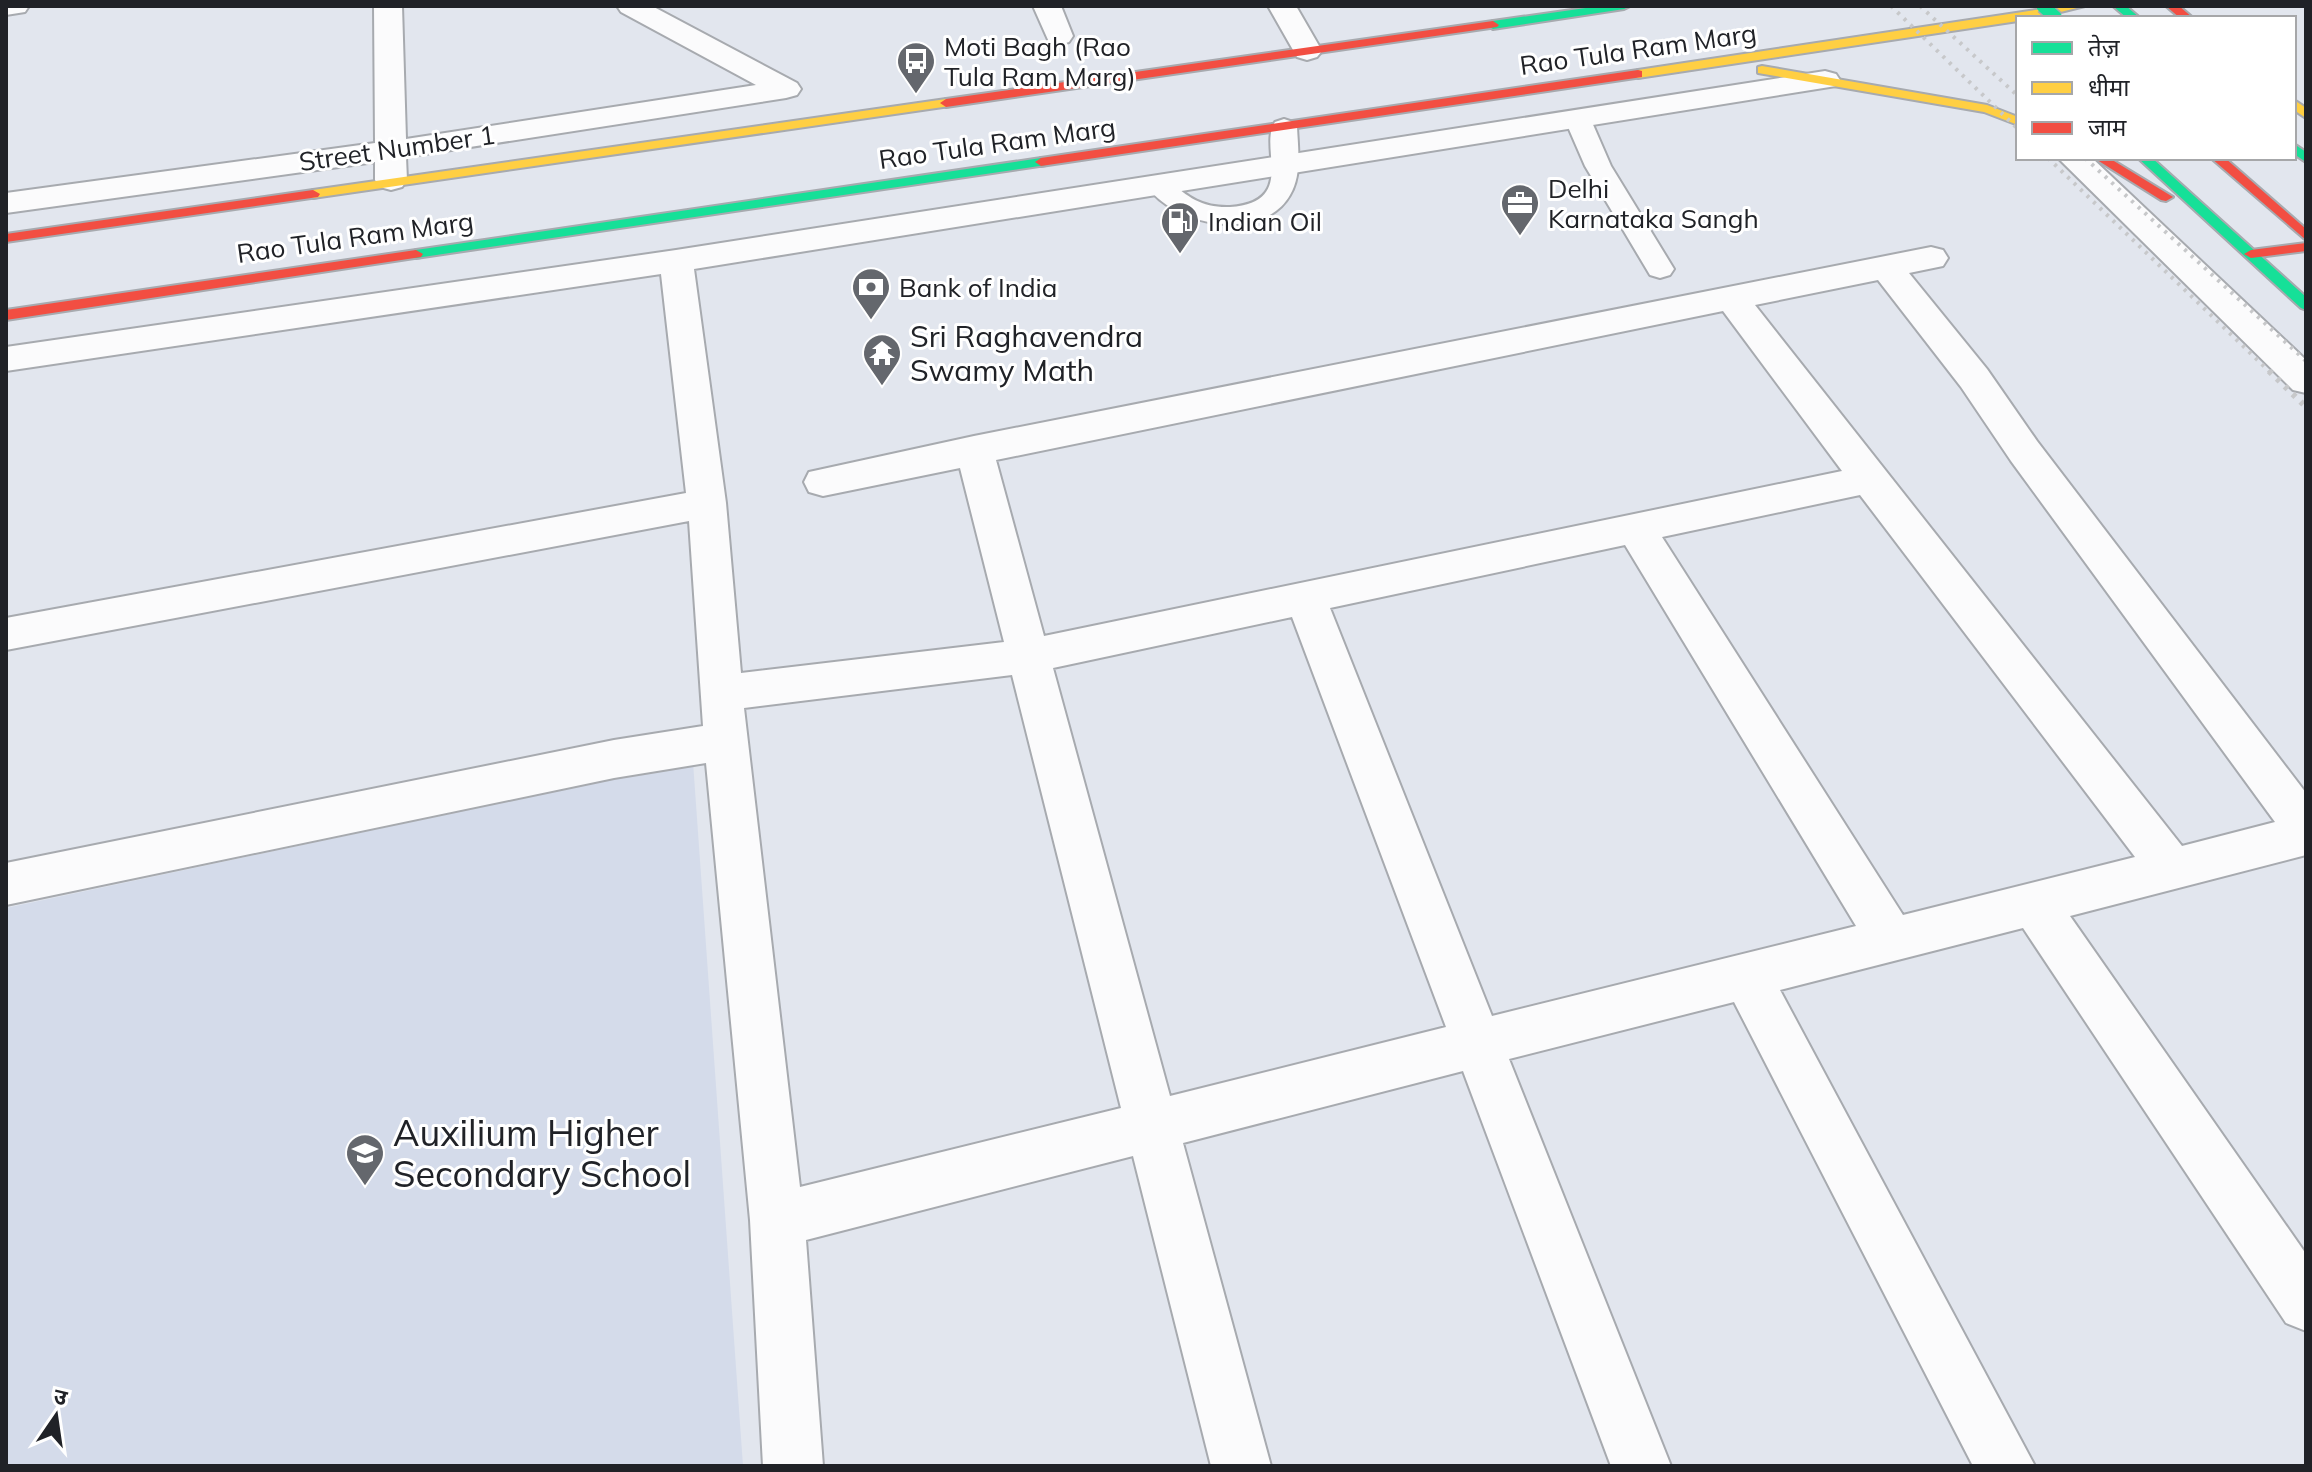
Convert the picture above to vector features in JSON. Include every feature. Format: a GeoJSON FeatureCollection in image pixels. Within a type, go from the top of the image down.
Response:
{"type":"FeatureCollection","features":[{"type":"Feature","properties":{"kind":"main road","name":"Rao Tula Ram Marg"},"geometry":{"type":"LineString","coordinates":[[6,238],[1624,6]]}},
{"type":"Feature","properties":{"kind":"main road"},"geometry":{"type":"LineString","coordinates":[[1975,6],[2000,28]]}},
{"type":"Feature","properties":{"kind":"main road","name":"Rao Tula Ram Marg"},"geometry":{"type":"LineString","coordinates":[[2029,16],[2079,6]]}},
{"type":"Feature","properties":{"kind":"main road","name":"Rao Tula Ram Marg"},"geometry":{"type":"LineString","coordinates":[[6,315],[1717,63],[2000,28],[2016,20]]}},
{"type":"Feature","properties":{"kind":"main road"},"geometry":{"type":"LineString","coordinates":[[1717,63],[1987,109],[2016,120]]}},
{"type":"Feature","properties":{"kind":"main road"},"geometry":{"type":"LineString","coordinates":[[2103,160],[2229,235]]}},
{"type":"Feature","properties":{"kind":"main road"},"geometry":{"type":"LineString","coordinates":[[2146,160],[2306,305]]}},
{"type":"Feature","properties":{"kind":"main road"},"geometry":{"type":"LineString","coordinates":[[2219,160],[2306,236]]}},
{"type":"Feature","properties":{"kind":"main road"},"geometry":{"type":"LineString","coordinates":[[2251,254],[2306,247]]}},
{"type":"Feature","properties":{"kind":"street"},"geometry":{"type":"LineString","coordinates":[[6,7],[15,6]]}},
{"type":"Feature","properties":{"kind":"street"},"geometry":{"type":"LineString","coordinates":[[388,6],[391,183]]}},
{"type":"Feature","properties":{"kind":"street","name":"Street Number 1"},"geometry":{"type":"LineString","coordinates":[[6,203],[392,150],[786,89],[631,6]]}},
{"type":"Feature","properties":{"kind":"street"},"geometry":{"type":"LineString","coordinates":[[1047,6],[1059,36]]}},
{"type":"Feature","properties":{"kind":"street"},"geometry":{"type":"LineString","coordinates":[[1282,6],[1307,51]]}},
{"type":"Feature","properties":{"kind":"street"},"geometry":{"type":"LineString","coordinates":[[6,359],[676,261],[1825,80]]}},
{"type":"Feature","properties":{"kind":"street"},"geometry":{"type":"LineString","coordinates":[[2076,160],[2306,381]]}},
{"type":"Feature","properties":{"kind":"street"},"geometry":{"type":"LineString","coordinates":[[823,482],[974,449],[1931,258]]}},
{"type":"Feature","properties":{"kind":"street"},"geometry":{"type":"LineString","coordinates":[[676,261],[707,503],[721,693],[777,1220],[793,1466]]}},
{"type":"Feature","properties":{"kind":"street"},"geometry":{"type":"LineString","coordinates":[[1886,267],[1974,378],[2024,451],[2306,828]]}},
{"type":"Feature","properties":{"kind":"street"},"geometry":{"type":"LineString","coordinates":[[1731,298],[2172,869]]}},
{"type":"Feature","properties":{"kind":"street"},"geometry":{"type":"LineString","coordinates":[[974,449],[1241,1466]]}},
{"type":"Feature","properties":{"kind":"street"},"geometry":{"type":"LineString","coordinates":[[721,693],[1029,656],[1869,479]]}},
{"type":"Feature","properties":{"kind":"street"},"geometry":{"type":"LineString","coordinates":[[6,634],[707,503]]}},
{"type":"Feature","properties":{"kind":"street"},"geometry":{"type":"LineString","coordinates":[[1635,528],[1891,939]]}},
{"type":"Feature","properties":{"kind":"street"},"geometry":{"type":"LineString","coordinates":[[1305,597],[1641,1466]]}},
{"type":"Feature","properties":{"kind":"street"},"geometry":{"type":"LineString","coordinates":[[6,884],[614,759],[726,741]]}},
{"type":"Feature","properties":{"kind":"street"},"geometry":{"type":"LineString","coordinates":[[777,1220],[2306,835]]}},
{"type":"Feature","properties":{"kind":"street"},"geometry":{"type":"LineString","coordinates":[[2034,903],[2306,1303]]}},
{"type":"Feature","properties":{"kind":"street"},"geometry":{"type":"LineString","coordinates":[[1746,976],[2005,1466]]}},
{"type":"Feature","properties":{"kind":"lane"},"geometry":{"type":"LineString","coordinates":[[1578,120],[1598,166],[1660,269]]}},
{"type":"Feature","properties":{"kind":"lane"},"geometry":{"type":"LineString","coordinates":[[1284,127],[1285,167]]}},
{"type":"Feature","properties":{"kind":"shaded area","name":"Auxilium Higher Secondary School"},"geometry":{"type":"Polygon","coordinates":[[[693,762],[743,1466],[6,1466],[6,908],[693,762]]]}},
{"type":"Feature","properties":{"kind":"railway"},"geometry":{"type":"LineString","coordinates":[[1891,6],[2016,127]]}},
{"type":"Feature","properties":{"kind":"railway"},"geometry":{"type":"LineString","coordinates":[[1920,6],[2016,94]]}},
{"type":"Feature","properties":{"kind":"railway"},"geometry":{"type":"LineString","coordinates":[[2050,160],[2271,373]]}},
{"type":"Feature","properties":{"kind":"railway"},"geometry":{"type":"LineString","coordinates":[[2087,160],[2306,361]]}},
{"type":"Feature","properties":{"kind":"railway"},"geometry":{"type":"LineString","coordinates":[[2269,371],[2306,407]]}},
{"type":"Feature","properties":{"kind":"traffic: fast"},"geometry":{"type":"LineString","coordinates":[[1493,25],[1624,6]]}},
{"type":"Feature","properties":{"kind":"traffic: fast"},"geometry":{"type":"LineString","coordinates":[[2043,6],[2054,16]]}},
{"type":"Feature","properties":{"kind":"traffic: fast"},"geometry":{"type":"LineString","coordinates":[[2119,6],[2132,16]]}},
{"type":"Feature","properties":{"kind":"traffic: fast"},"geometry":{"type":"LineString","coordinates":[[2296,150],[2306,158]]}},
{"type":"Feature","properties":{"kind":"traffic: fast"},"geometry":{"type":"LineString","coordinates":[[2146,160],[2306,305]]}},
{"type":"Feature","properties":{"kind":"traffic: fast"},"geometry":{"type":"LineString","coordinates":[[416,254],[1041,162]]}},
{"type":"Feature","properties":{"kind":"traffic: slow"},"geometry":{"type":"LineString","coordinates":[[2029,16],[2079,6]]}},
{"type":"Feature","properties":{"kind":"traffic: slow"},"geometry":{"type":"LineString","coordinates":[[1638,74],[2016,18]]}},
{"type":"Feature","properties":{"kind":"traffic: slow"},"geometry":{"type":"LineString","coordinates":[[1762,70],[1987,109],[2016,120]]}},
{"type":"Feature","properties":{"kind":"traffic: slow"},"geometry":{"type":"LineString","coordinates":[[313,194],[946,103]]}},
{"type":"Feature","properties":{"kind":"traffic: slow"},"geometry":{"type":"LineString","coordinates":[[2296,106],[2306,114]]}},
{"type":"Feature","properties":{"kind":"traffic: jam"},"geometry":{"type":"LineString","coordinates":[[2172,6],[2184,16]]}},
{"type":"Feature","properties":{"kind":"traffic: jam"},"geometry":{"type":"LineString","coordinates":[[946,103],[1493,25]]}},
{"type":"Feature","properties":{"kind":"traffic: jam"},"geometry":{"type":"LineString","coordinates":[[1041,162],[1638,74]]}},
{"type":"Feature","properties":{"kind":"traffic: jam"},"geometry":{"type":"LineString","coordinates":[[2103,160],[2166,197]]}},
{"type":"Feature","properties":{"kind":"traffic: jam"},"geometry":{"type":"LineString","coordinates":[[2219,160],[2306,236]]}},
{"type":"Feature","properties":{"kind":"traffic: jam"},"geometry":{"type":"LineString","coordinates":[[6,238],[313,194]]}},
{"type":"Feature","properties":{"kind":"traffic: jam"},"geometry":{"type":"LineString","coordinates":[[2251,254],[2306,247]]}},
{"type":"Feature","properties":{"kind":"traffic: jam"},"geometry":{"type":"LineString","coordinates":[[6,315],[416,254]]}},
{"type":"Feature","properties":{"kind":"place","name":"Moti Bagh (Rao Tula Ram Marg)"},"geometry":{"type":"Point","coordinates":[916,95]}},
{"type":"Feature","properties":{"kind":"place","name":"Delhi Karnataka Sangh"},"geometry":{"type":"Point","coordinates":[1520,237]}},
{"type":"Feature","properties":{"kind":"place","name":"Indian Oil"},"geometry":{"type":"Point","coordinates":[1180,255]}},
{"type":"Feature","properties":{"kind":"place","name":"Bank of India"},"geometry":{"type":"Point","coordinates":[871,321]}},
{"type":"Feature","properties":{"kind":"place","name":"Sri Raghavendra Swamy Math"},"geometry":{"type":"Point","coordinates":[882,387]}},
{"type":"Feature","properties":{"kind":"place","name":"Auxilium Higher Secondary School"},"geometry":{"type":"Point","coordinates":[365,1187]}}]}
